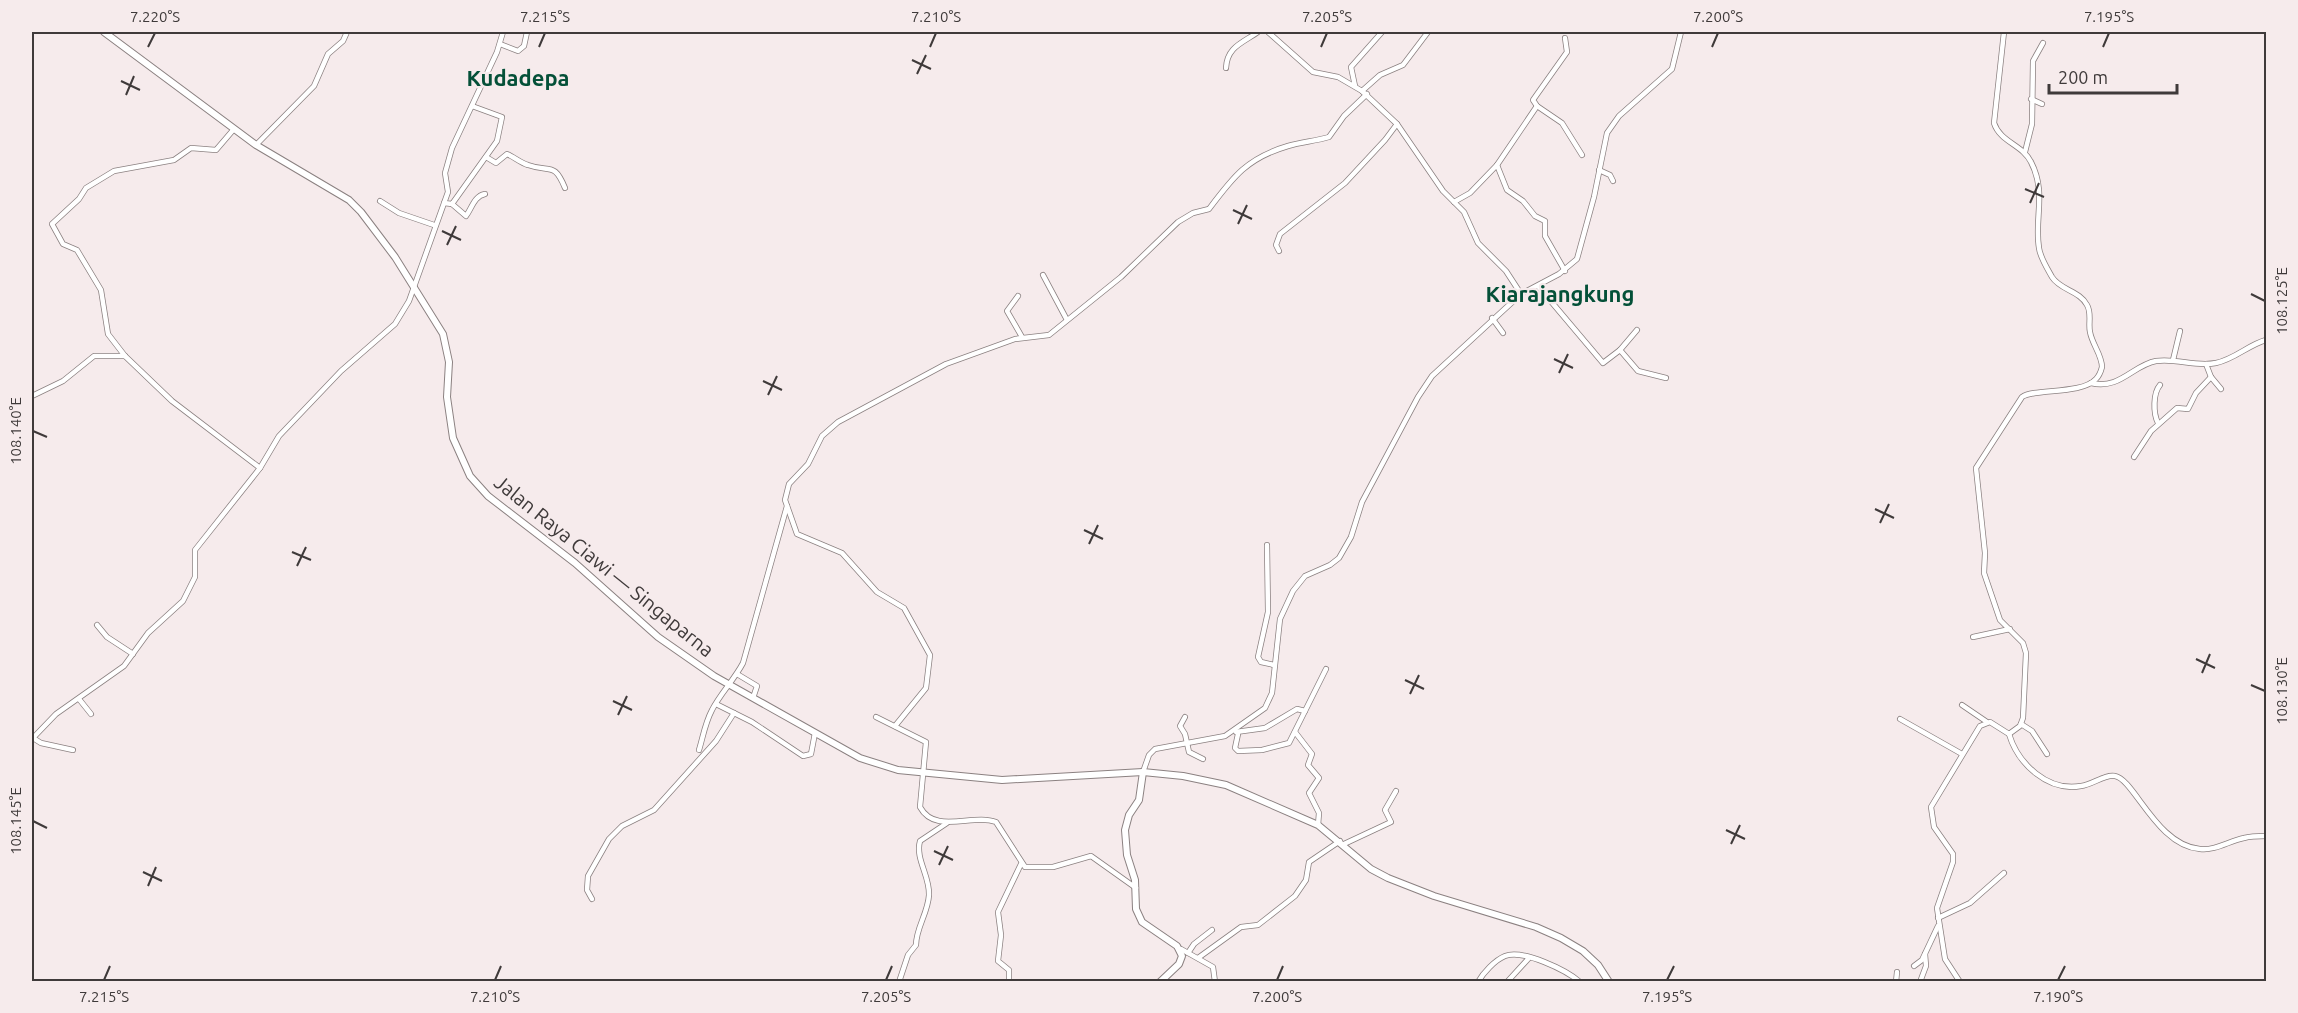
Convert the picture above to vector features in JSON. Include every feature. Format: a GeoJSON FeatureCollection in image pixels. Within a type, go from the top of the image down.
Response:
{"type":"FeatureCollection","features":[{"type":"Feature","properties":{"kind":"main road","name":"Jalan Raya Ciawi — Singaparna"},"geometry":{"type":"LineString","coordinates":[[106,34],[255,145],[355,206],[372,225],[414,286],[442,334],[449,362],[447,397],[453,438],[470,476],[488,496],[574,563],[676,651],[730,686],[868,761],[922,773],[966,779],[1014,780],[1143,772],[1183,776],[1226,785],[1318,825],[1342,842],[1373,870],[1434,896],[1536,927],[1560,938],[1583,951],[1598,964],[1609,981]]}},
{"type":"Feature","properties":{"kind":"main road"},"geometry":{"type":"LineString","coordinates":[[1143,772],[1139,800],[1129,815],[1125,830],[1127,855],[1136,888],[1136,909],[1139,918],[1184,951],[1179,964],[1160,981]]}},
{"type":"Feature","properties":{"kind":"street"},"geometry":{"type":"LineString","coordinates":[[255,145],[314,86],[327,56],[343,41],[346,32]]}},
{"type":"Feature","properties":{"kind":"street"},"geometry":{"type":"LineString","coordinates":[[73,750],[41,743],[32,738],[54,716],[124,666],[148,633],[184,599],[195,577],[195,549],[260,468],[276,441],[292,421],[349,363],[392,329],[409,301],[434,225],[448,192],[445,173],[448,159],[500,45],[503,32]]}},
{"type":"Feature","properties":{"kind":"street"},"geometry":{"type":"LineString","coordinates":[[500,45],[518,51],[524,46],[527,32]]}},
{"type":"Feature","properties":{"kind":"street"},"geometry":{"type":"LineString","coordinates":[[1226,68],[1227,56],[1232,50],[1258,32]]}},
{"type":"Feature","properties":{"kind":"street"},"geometry":{"type":"LineString","coordinates":[[1268,32],[1313,72],[1333,75],[1364,92],[1397,124],[1443,191],[1467,217],[1478,243],[1506,271],[1521,294]]}},
{"type":"Feature","properties":{"kind":"street"},"geometry":{"type":"LineString","coordinates":[[1355,86],[1351,68],[1382,32]]}},
{"type":"Feature","properties":{"kind":"street"},"geometry":{"type":"LineString","coordinates":[[895,726],[927,687],[931,657],[904,608],[877,592],[843,555],[798,535],[787,506],[785,493],[789,484],[808,464],[822,436],[838,422],[946,364],[1022,337],[1049,335],[1121,277],[1178,222],[1193,213],[1209,209],[1227,182],[1245,166],[1288,146],[1329,137],[1380,75],[1403,65],[1428,32]]}},
{"type":"Feature","properties":{"kind":"street"},"geometry":{"type":"LineString","coordinates":[[1326,669],[1289,743],[1262,750],[1241,751],[1235,748],[1236,732],[1269,703],[1280,619],[1293,591],[1305,576],[1330,565],[1339,558],[1351,537],[1362,502],[1418,397],[1432,376],[1492,318],[1521,294],[1565,271],[1580,253],[1603,144],[1611,125],[1672,69],[1681,32]]}},
{"type":"Feature","properties":{"kind":"street"},"geometry":{"type":"LineString","coordinates":[[2004,32],[1994,123],[1998,132],[2025,152],[2031,162],[2038,184],[2041,207],[2038,233],[2040,252],[2056,282],[2079,297],[2088,307],[2090,332],[2102,366],[2099,375],[2091,383]]}},
{"type":"Feature","properties":{"kind":"street"},"geometry":{"type":"LineString","coordinates":[[1565,38],[1568,49],[1557,69],[1534,96],[1537,106],[1562,123],[1582,155]]}},
{"type":"Feature","properties":{"kind":"street"},"geometry":{"type":"LineString","coordinates":[[2025,152],[2031,124],[2033,61],[2043,43]]}},
{"type":"Feature","properties":{"kind":"street"},"geometry":{"type":"LineString","coordinates":[[2031,99],[2042,104]]}},
{"type":"Feature","properties":{"kind":"street"},"geometry":{"type":"LineString","coordinates":[[452,204],[499,138],[502,118],[472,106]]}},
{"type":"Feature","properties":{"kind":"street"},"geometry":{"type":"LineString","coordinates":[[1454,202],[1470,193],[1497,165],[1537,106]]}},
{"type":"Feature","properties":{"kind":"street"},"geometry":{"type":"LineString","coordinates":[[1279,251],[1276,245],[1280,234],[1346,183],[1381,146],[1397,124]]}},
{"type":"Feature","properties":{"kind":"street"},"geometry":{"type":"LineString","coordinates":[[234,129],[216,150],[191,148],[174,160],[114,171],[86,188],[79,199],[52,223],[63,244],[77,250],[97,280],[103,295],[108,334],[125,356],[172,401],[260,468]]}},
{"type":"Feature","properties":{"kind":"street"},"geometry":{"type":"LineString","coordinates":[[486,157],[495,163],[507,154],[530,166],[552,168],[559,175],[565,188]]}},
{"type":"Feature","properties":{"kind":"street"},"geometry":{"type":"LineString","coordinates":[[1497,165],[1509,192],[1523,201],[1535,216],[1545,221],[1545,236],[1565,271]]}},
{"type":"Feature","properties":{"kind":"street"},"geometry":{"type":"LineString","coordinates":[[1599,170],[1610,175],[1613,181]]}},
{"type":"Feature","properties":{"kind":"street"},"geometry":{"type":"LineString","coordinates":[[444,203],[452,204],[466,216],[483,194],[477,189]]}},
{"type":"Feature","properties":{"kind":"street"},"geometry":{"type":"LineString","coordinates":[[380,201],[399,213],[434,225]]}},
{"type":"Feature","properties":{"kind":"street"},"geometry":{"type":"LineString","coordinates":[[1043,275],[1067,320]]}},
{"type":"Feature","properties":{"kind":"street"},"geometry":{"type":"LineString","coordinates":[[1538,286],[1603,363],[1620,350],[1637,330]]}},
{"type":"Feature","properties":{"kind":"street"},"geometry":{"type":"LineString","coordinates":[[1018,296],[1006,311],[1022,337]]}},
{"type":"Feature","properties":{"kind":"street"},"geometry":{"type":"LineString","coordinates":[[1492,318],[1503,333]]}},
{"type":"Feature","properties":{"kind":"street"},"geometry":{"type":"LineString","coordinates":[[2173,360],[2180,331]]}},
{"type":"Feature","properties":{"kind":"street"},"geometry":{"type":"LineString","coordinates":[[2009,735],[2021,724],[2026,653],[2023,643],[1999,616],[1984,573],[1977,464],[2025,395],[2054,393],[2091,383],[2117,381],[2151,363],[2173,360],[2194,365],[2206,364],[2238,355],[2266,340]]}},
{"type":"Feature","properties":{"kind":"street"},"geometry":{"type":"LineString","coordinates":[[1620,350],[1638,371],[1666,378]]}},
{"type":"Feature","properties":{"kind":"street"},"geometry":{"type":"LineString","coordinates":[[32,396],[58,385],[94,356],[125,356]]}},
{"type":"Feature","properties":{"kind":"street"},"geometry":{"type":"LineString","coordinates":[[2206,364],[2211,377],[2221,389]]}},
{"type":"Feature","properties":{"kind":"street"},"geometry":{"type":"LineString","coordinates":[[2134,457],[2158,423],[2177,408],[2188,409],[2196,393],[2211,377]]}},
{"type":"Feature","properties":{"kind":"street"},"geometry":{"type":"LineString","coordinates":[[2158,423],[2155,417],[2154,392],[2160,385]]}},
{"type":"Feature","properties":{"kind":"street"},"geometry":{"type":"LineString","coordinates":[[699,750],[703,732],[716,704],[730,686],[743,662],[752,626],[763,598],[778,531],[787,506]]}},
{"type":"Feature","properties":{"kind":"street"},"geometry":{"type":"LineString","coordinates":[[1267,544],[1268,612],[1258,657],[1261,662],[1274,665]]}},
{"type":"Feature","properties":{"kind":"street"},"geometry":{"type":"LineString","coordinates":[[97,625],[107,638],[133,654]]}},
{"type":"Feature","properties":{"kind":"street"},"geometry":{"type":"LineString","coordinates":[[1973,637],[2010,629]]}},
{"type":"Feature","properties":{"kind":"street"},"geometry":{"type":"LineString","coordinates":[[737,674],[757,686],[753,698]]}},
{"type":"Feature","properties":{"kind":"street"},"geometry":{"type":"LineString","coordinates":[[79,699],[91,714]]}},
{"type":"Feature","properties":{"kind":"street"},"geometry":{"type":"LineString","coordinates":[[716,704],[805,757],[812,752],[815,733]]}},
{"type":"Feature","properties":{"kind":"street"},"geometry":{"type":"LineString","coordinates":[[1962,705],[2009,735],[2021,759],[2051,783],[2061,787],[2080,787],[2117,776],[2133,792],[2150,817],[2172,837],[2192,848],[2203,850],[2243,838],[2266,836]]}},
{"type":"Feature","properties":{"kind":"street"},"geometry":{"type":"LineString","coordinates":[[1143,772],[1149,755],[1155,749],[1265,728],[1297,709],[1305,711]]}},
{"type":"Feature","properties":{"kind":"street"},"geometry":{"type":"LineString","coordinates":[[592,899],[587,890],[588,876],[609,839],[622,826],[656,809],[706,753],[734,713]]}},
{"type":"Feature","properties":{"kind":"street"},"geometry":{"type":"LineString","coordinates":[[876,717],[926,742],[921,809],[926,814],[947,823]]}},
{"type":"Feature","properties":{"kind":"street"},"geometry":{"type":"LineString","coordinates":[[1185,717],[1180,726],[1185,734],[1186,744],[1191,754],[1203,759]]}},
{"type":"Feature","properties":{"kind":"street"},"geometry":{"type":"LineString","coordinates":[[1900,719],[1962,754]]}},
{"type":"Feature","properties":{"kind":"street"},"geometry":{"type":"LineString","coordinates":[[1960,981],[1945,958],[1937,903],[1953,858],[1934,827],[1931,807],[1978,729],[1987,722]]}},
{"type":"Feature","properties":{"kind":"street"},"geometry":{"type":"LineString","coordinates":[[2021,724],[2032,731],[2047,754]]}},
{"type":"Feature","properties":{"kind":"street"},"geometry":{"type":"LineString","coordinates":[[1295,732],[1313,755],[1308,765],[1318,779],[1309,793],[1319,813],[1318,825]]}},
{"type":"Feature","properties":{"kind":"street"},"geometry":{"type":"LineString","coordinates":[[1198,958],[1241,927],[1258,925],[1296,895],[1306,880],[1309,862],[1342,842],[1390,822],[1385,810],[1396,791]]}},
{"type":"Feature","properties":{"kind":"street"},"geometry":{"type":"LineString","coordinates":[[899,981],[908,954],[916,944],[916,934],[928,900],[929,885],[918,851],[920,841],[947,823],[976,818],[996,822],[1021,864],[1026,867],[1053,867],[1091,856],[1136,888]]}},
{"type":"Feature","properties":{"kind":"street"},"geometry":{"type":"LineString","coordinates":[[1009,981],[1008,969],[998,961],[1001,935],[997,915],[1021,864]]}},
{"type":"Feature","properties":{"kind":"street"},"geometry":{"type":"LineString","coordinates":[[1914,966],[1925,954],[1939,921],[1970,903],[2004,873]]}},
{"type":"Feature","properties":{"kind":"street"},"geometry":{"type":"LineString","coordinates":[[1212,930],[1184,951],[1215,969],[1215,981]]}},
{"type":"Feature","properties":{"kind":"street"},"geometry":{"type":"LineString","coordinates":[[1920,981],[1926,966],[1925,954]]}},
{"type":"Feature","properties":{"kind":"street"},"geometry":{"type":"LineString","coordinates":[[1478,981],[1504,956],[1517,955],[1562,969],[1580,981]]}},
{"type":"Feature","properties":{"kind":"street"},"geometry":{"type":"LineString","coordinates":[[1507,981],[1529,958]]}},
{"type":"Feature","properties":{"kind":"street"},"geometry":{"type":"LineString","coordinates":[[1896,981],[1897,972]]}},
{"type":"Feature","properties":{"kind":"street"},"geometry":{"type":"LineString","coordinates":[[1318,981],[1327,981]]}},
{"type":"Feature","properties":{"kind":"district","name":"Kudadepa"},"geometry":{"type":"Point","coordinates":[518,78]}},
{"type":"Feature","properties":{"kind":"district","name":"Kiarajangkung"},"geometry":{"type":"Point","coordinates":[1560,294]}}]}
